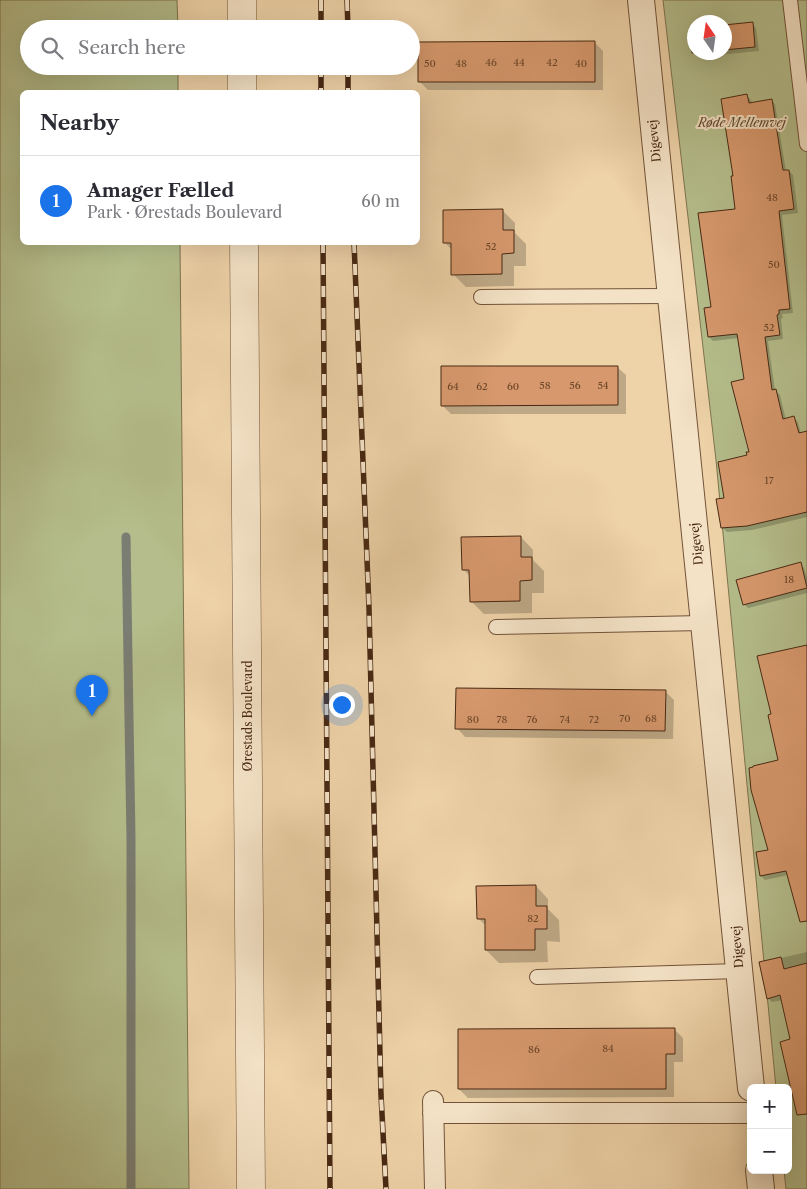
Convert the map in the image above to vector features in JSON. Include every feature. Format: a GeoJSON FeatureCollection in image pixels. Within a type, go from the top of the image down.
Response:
{"type":"FeatureCollection","features":[{"type":"Feature","properties":{"kind":"street"},"geometry":{"type":"LineString","coordinates":[[242,0],[242,20]]}},
{"type":"Feature","properties":{"kind":"street","name":"Digevej"},"geometry":{"type":"LineString","coordinates":[[641,0],[751,1084]]}},
{"type":"Feature","properties":{"kind":"street"},"geometry":{"type":"LineString","coordinates":[[242,75],[242,90]]}},
{"type":"Feature","properties":{"kind":"street","name":"Ørestads Boulevard"},"geometry":{"type":"LineString","coordinates":[[244,245],[251,1189]]}},
{"type":"Feature","properties":{"kind":"street"},"geometry":{"type":"LineString","coordinates":[[435,1189],[433,1106],[747,1113]]}},
{"type":"Feature","properties":{"kind":"street"},"geometry":{"type":"LineString","coordinates":[[759,1174],[761,1189]]}},
{"type":"Feature","properties":{"kind":"lane"},"geometry":{"type":"LineString","coordinates":[[790,0],[804,84],[807,144]]}},
{"type":"Feature","properties":{"kind":"lane"},"geometry":{"type":"LineString","coordinates":[[481,297],[670,296]]}},
{"type":"Feature","properties":{"kind":"lane"},"geometry":{"type":"LineString","coordinates":[[496,627],[704,623]]}},
{"type":"Feature","properties":{"kind":"lane"},"geometry":{"type":"LineString","coordinates":[[537,977],[739,971]]}},
{"type":"Feature","properties":{"kind":"green space"},"geometry":{"type":"Polygon","coordinates":[[[0,0],[177,0],[178,20],[20,20],[20,75],[178,75],[178,90],[20,90],[20,245],[180,245],[189,1189],[0,1189],[0,0]]]}},
{"type":"Feature","properties":{"kind":"green space","name":"Røde Mellemvej"},"geometry":{"type":"Polygon","coordinates":[[[663,0],[807,0],[807,1189],[786,1189],[784,1174],[792,1174],[792,1084],[776,1084],[716,460],[663,0]]]}},
{"type":"Feature","properties":{"kind":"building"},"geometry":{"type":"Polygon","coordinates":[[[753,22],[755,47],[732,49],[732,24],[753,22]]]}},
{"type":"Feature","properties":{"kind":"building"},"geometry":{"type":"Polygon","coordinates":[[[595,41],[595,82],[418,82],[418,75],[420,75],[420,42],[595,41]]]}},
{"type":"Feature","properties":{"kind":"building"},"geometry":{"type":"Polygon","coordinates":[[[747,94],[749,103],[772,99],[783,170],[789,170],[794,209],[779,211],[790,309],[779,310],[777,315],[780,335],[765,337],[772,390],[776,389],[783,419],[794,416],[799,433],[807,431],[807,512],[747,526],[721,528],[716,499],[724,498],[718,462],[747,455],[746,452],[749,452],[731,382],[744,379],[737,334],[708,337],[704,308],[711,307],[698,213],[735,209],[731,176],[733,176],[721,99],[747,94]]]}},
{"type":"Feature","properties":{"kind":"building"},"geometry":{"type":"Polygon","coordinates":[[[503,209],[503,230],[514,230],[514,253],[502,254],[502,274],[451,275],[451,243],[443,243],[443,210],[503,209]]]}},
{"type":"Feature","properties":{"kind":"building"},"geometry":{"type":"Polygon","coordinates":[[[441,366],[618,366],[618,405],[441,406],[441,366]]]}},
{"type":"Feature","properties":{"kind":"building"},"geometry":{"type":"Polygon","coordinates":[[[521,536],[521,557],[532,557],[532,580],[520,581],[520,601],[470,602],[469,570],[462,570],[461,537],[521,536]]]}},
{"type":"Feature","properties":{"kind":"building"},"geometry":{"type":"Polygon","coordinates":[[[801,562],[807,588],[743,605],[736,580],[801,562]]]}},
{"type":"Feature","properties":{"kind":"building"},"geometry":{"type":"Polygon","coordinates":[[[807,645],[807,921],[800,922],[786,871],[760,876],[756,852],[768,850],[751,790],[749,768],[778,760],[768,715],[771,714],[757,656],[807,645]]]}},
{"type":"Feature","properties":{"kind":"building"},"geometry":{"type":"Polygon","coordinates":[[[456,688],[666,690],[665,731],[455,729],[456,688]]]}},
{"type":"Feature","properties":{"kind":"building"},"geometry":{"type":"Polygon","coordinates":[[[536,885],[536,906],[547,906],[547,929],[535,929],[535,950],[485,950],[485,919],[477,919],[476,886],[536,885]]]}},
{"type":"Feature","properties":{"kind":"building"},"geometry":{"type":"Polygon","coordinates":[[[781,957],[784,969],[807,963],[807,1114],[797,1115],[792,1094],[792,1084],[790,1084],[780,1042],[790,1039],[780,995],[767,999],[759,962],[781,957]]]}},
{"type":"Feature","properties":{"kind":"building"},"geometry":{"type":"Polygon","coordinates":[[[675,1028],[675,1054],[666,1054],[666,1089],[458,1089],[458,1029],[675,1028]]]}},
{"type":"Feature","properties":{"kind":"waterway"},"geometry":{"type":"LineString","coordinates":[[126,537],[131,839],[131,1189]]}},
{"type":"Feature","properties":{"kind":"railway"},"geometry":{"type":"LineString","coordinates":[[321,0],[321,20]]}},
{"type":"Feature","properties":{"kind":"railway"},"geometry":{"type":"LineString","coordinates":[[347,0],[348,20]]}},
{"type":"Feature","properties":{"kind":"railway"},"geometry":{"type":"LineString","coordinates":[[321,75],[321,90]]}},
{"type":"Feature","properties":{"kind":"railway"},"geometry":{"type":"LineString","coordinates":[[348,75],[348,90]]}},
{"type":"Feature","properties":{"kind":"railway"},"geometry":{"type":"LineString","coordinates":[[323,245],[330,1189]]}},
{"type":"Feature","properties":{"kind":"railway"},"geometry":{"type":"LineString","coordinates":[[354,245],[369,608],[381,1095],[386,1189]]}},
{"type":"Feature","properties":{"kind":"place","name":"Amager Fælled"},"geometry":{"type":"Point","coordinates":[92,716]}}]}
